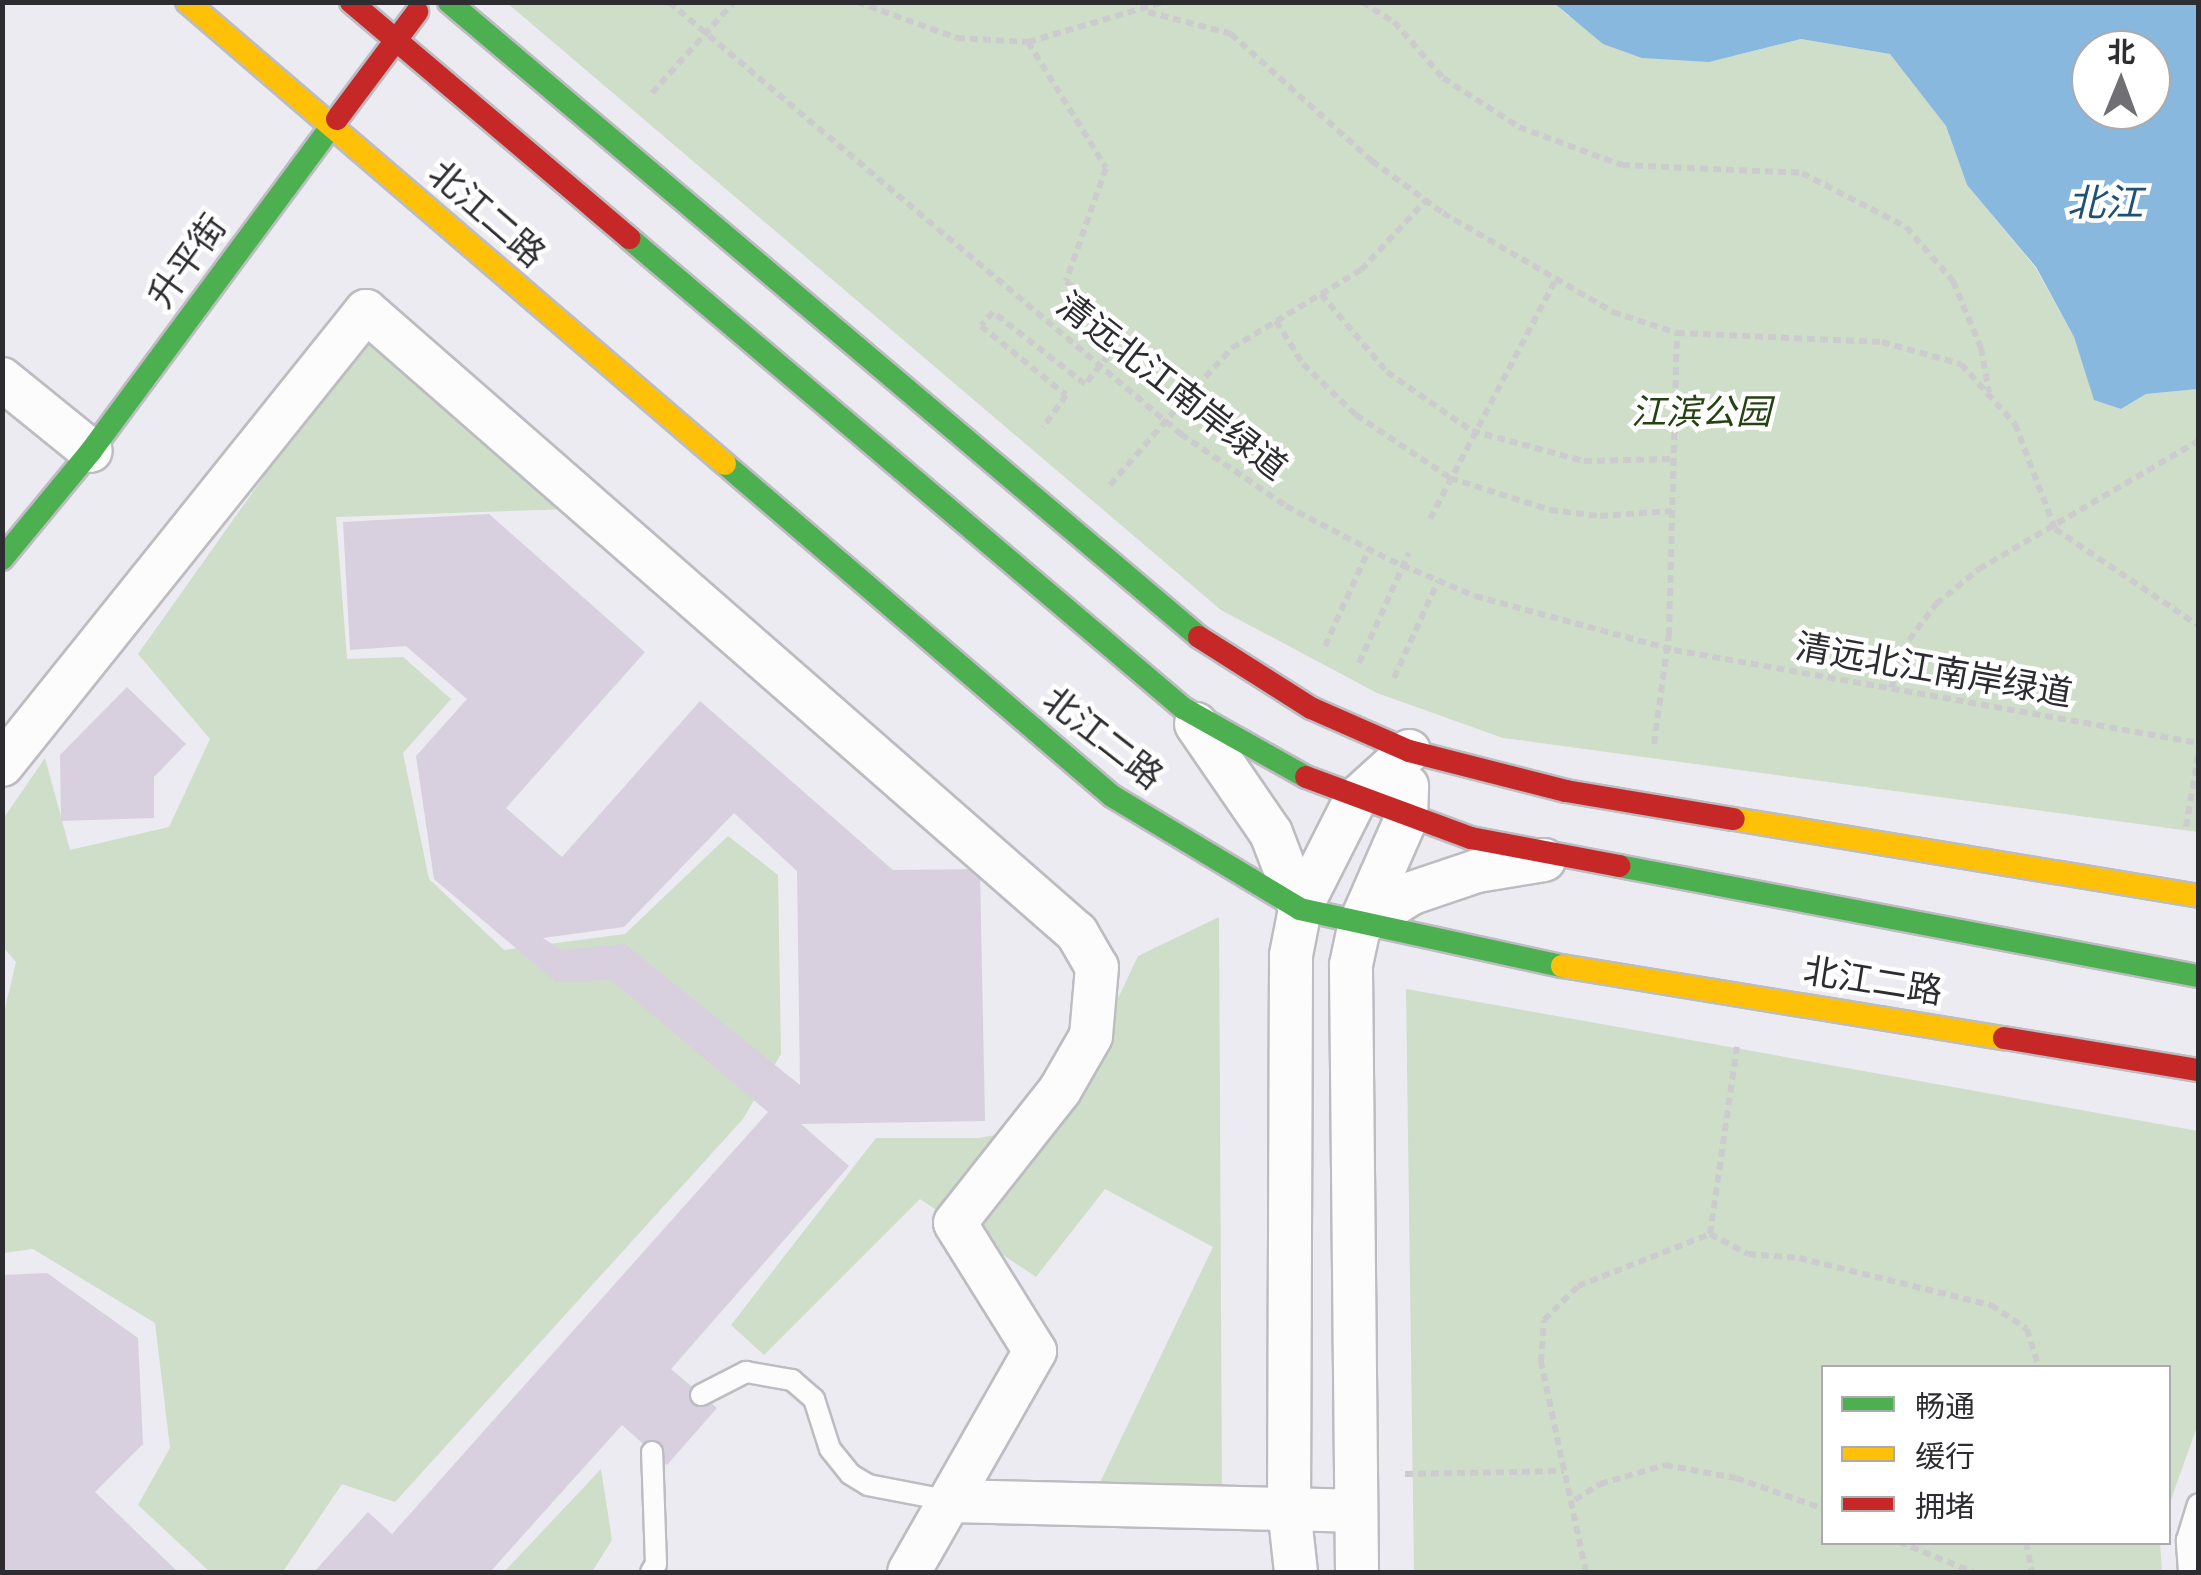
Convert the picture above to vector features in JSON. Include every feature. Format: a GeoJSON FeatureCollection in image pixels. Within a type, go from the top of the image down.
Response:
{"type":"FeatureCollection","features":[{"type":"Feature","properties":{"kind":"main road","name":"北江二路"},"geometry":{"type":"LineString","coordinates":[[187,2],[1112,796],[1300,908],[1359,926],[2198,1070]]}},
{"type":"Feature","properties":{"kind":"main road","name":"北江二路"},"geometry":{"type":"LineString","coordinates":[[351,2],[1183,708],[1277,764],[1406,819],[1560,857],[2198,976]]}},
{"type":"Feature","properties":{"kind":"main road","name":"升平街"},"geometry":{"type":"LineString","coordinates":[[2,559],[91,452],[425,2]]}},
{"type":"Feature","properties":{"kind":"main road"},"geometry":{"type":"LineString","coordinates":[[449,2],[1220,654],[1311,708],[1409,750],[1566,791],[2198,896]]}},
{"type":"Feature","properties":{"kind":"street"},"geometry":{"type":"LineString","coordinates":[[2,766],[366,312],[1088,948],[1100,988],[1091,1036],[1060,1090],[956,1223],[1035,1351],[909,1572]]}},
{"type":"Feature","properties":{"kind":"street"},"geometry":{"type":"LineString","coordinates":[[2,379],[91,452]]}},
{"type":"Feature","properties":{"kind":"street"},"geometry":{"type":"LineString","coordinates":[[1183,708],[1242,782],[1272,834],[1300,908]]}},
{"type":"Feature","properties":{"kind":"street"},"geometry":{"type":"LineString","coordinates":[[1296,1572],[1289,1509],[1287,1015],[1300,908],[1355,800],[1409,750]]}},
{"type":"Feature","properties":{"kind":"street"},"geometry":{"type":"LineString","coordinates":[[1358,1572],[1353,1492],[1348,1018],[1359,926],[1406,819],[1409,750]]}},
{"type":"Feature","properties":{"kind":"street"},"geometry":{"type":"LineString","coordinates":[[1359,926],[1412,893],[1477,871],[1560,857]]}},
{"type":"Feature","properties":{"kind":"street"},"geometry":{"type":"LineString","coordinates":[[951,1501],[1289,1509],[1353,1492]]}},
{"type":"Feature","properties":{"kind":"lane"},"geometry":{"type":"LineString","coordinates":[[700,1394],[746,1372],[792,1380],[814,1399],[830,1449],[850,1474],[868,1486],[951,1501]]}},
{"type":"Feature","properties":{"kind":"lane"},"geometry":{"type":"LineString","coordinates":[[651,1572],[656,1564],[652,1452]]}},
{"type":"Feature","properties":{"kind":"lane"},"geometry":{"type":"LineString","coordinates":[[2189,1572],[2188,1540],[2198,1505]]}},
{"type":"Feature","properties":{"kind":"path","name":"清远北江南岸绿道"},"geometry":{"type":"LineString","coordinates":[[669,2],[1181,434],[1286,506],[1369,549],[1438,580],[1598,632],[2198,743]]}},
{"type":"Feature","properties":{"kind":"path"},"geometry":{"type":"LineString","coordinates":[[652,94],[734,2]]}},
{"type":"Feature","properties":{"kind":"path"},"geometry":{"type":"LineString","coordinates":[[857,2],[957,38],[1028,42],[1148,12],[1164,2]]}},
{"type":"Feature","properties":{"kind":"path"},"geometry":{"type":"LineString","coordinates":[[1362,2],[1394,22],[1443,78],[1519,127],[1622,166],[1802,173],[1906,227],[1954,280],[1981,348],[1990,396]]}},
{"type":"Feature","properties":{"kind":"path"},"geometry":{"type":"LineString","coordinates":[[1148,12],[1232,34],[1372,161],[1426,200],[1555,281],[1613,312],[1677,332],[1882,342],[1961,364],[2015,424],[2054,529],[2198,625]]}},
{"type":"Feature","properties":{"kind":"path"},"geometry":{"type":"LineString","coordinates":[[1028,42],[1106,168],[1066,281],[1125,335],[1085,384],[994,312],[981,326],[1066,395],[1043,428]]}},
{"type":"Feature","properties":{"kind":"path"},"geometry":{"type":"LineString","coordinates":[[1110,485],[1232,348],[1361,270],[1426,200]]}},
{"type":"Feature","properties":{"kind":"path"},"geometry":{"type":"LineString","coordinates":[[1430,519],[1472,431],[1555,281]]}},
{"type":"Feature","properties":{"kind":"path"},"geometry":{"type":"LineString","coordinates":[[1321,294],[1388,372],[1472,431],[1584,460],[1673,458]]}},
{"type":"Feature","properties":{"kind":"path"},"geometry":{"type":"LineString","coordinates":[[1276,321],[1303,364],[1341,402],[1389,441],[1450,478],[1550,510],[1600,516],[1672,511]]}},
{"type":"Feature","properties":{"kind":"path"},"geometry":{"type":"LineString","coordinates":[[1654,744],[1669,635],[1677,332]]}},
{"type":"Feature","properties":{"kind":"path"},"geometry":{"type":"LineString","coordinates":[[1891,688],[1909,640],[1936,604],[1980,569],[2198,441]]}},
{"type":"Feature","properties":{"kind":"path"},"geometry":{"type":"LineString","coordinates":[[1326,646],[1369,549]]}},
{"type":"Feature","properties":{"kind":"path"},"geometry":{"type":"LineString","coordinates":[[1359,663],[1409,554]]}},
{"type":"Feature","properties":{"kind":"path"},"geometry":{"type":"LineString","coordinates":[[1394,678],[1438,580]]}},
{"type":"Feature","properties":{"kind":"path"},"geometry":{"type":"LineString","coordinates":[[2186,827],[2198,755]]}},
{"type":"Feature","properties":{"kind":"path"},"geometry":{"type":"LineString","coordinates":[[1710,1234],[1739,1029]]}},
{"type":"Feature","properties":{"kind":"path"},"geometry":{"type":"LineString","coordinates":[[1586,1572],[1575,1500],[1564,1471],[1541,1362],[1544,1320],[1578,1286],[1710,1234],[1748,1254],[1799,1258],[1991,1305],[2027,1329],[2038,1365]]}},
{"type":"Feature","properties":{"kind":"path"},"geometry":{"type":"LineString","coordinates":[[1575,1500],[1600,1484],[1665,1465],[1736,1478],[1821,1507]]}},
{"type":"Feature","properties":{"kind":"path"},"geometry":{"type":"LineString","coordinates":[[1353,1492],[1564,1471]]}},
{"type":"Feature","properties":{"kind":"path"},"geometry":{"type":"LineString","coordinates":[[1907,1545],[1973,1572]]}},
{"type":"Feature","properties":{"kind":"path"},"geometry":{"type":"LineString","coordinates":[[2027,1545],[2032,1572]]}},
{"type":"Feature","properties":{"kind":"green space","name":"江滨公园"},"geometry":{"type":"Polygon","coordinates":[[[1554,2],[1568,16],[1733,56],[1801,39],[1890,54],[1946,126],[1967,185],[2035,267],[2074,337],[2095,400],[2121,409],[2146,394],[2198,389],[2198,832],[1503,738],[1377,693],[1221,610],[507,3],[1554,2]]]}},
{"type":"Feature","properties":{"kind":"green space"},"geometry":{"type":"Polygon","coordinates":[[[367,331],[569,509],[336,517],[347,659],[403,657],[451,699],[403,753],[429,879],[504,950],[625,934],[728,836],[778,875],[781,1054],[743,1119],[395,1502],[342,1484],[284,1570],[210,1572],[138,1505],[170,1448],[155,1323],[33,1249],[3,1253],[2,1021],[16,962],[3,947],[3,819],[45,758],[70,850],[169,827],[210,739],[138,654],[367,331]]]}},
{"type":"Feature","properties":{"kind":"green space"},"geometry":{"type":"Polygon","coordinates":[[[1219,917],[1222,1496],[1094,1495],[1213,1247],[1105,1189],[1036,1277],[920,1199],[764,1355],[731,1325],[876,1138],[979,1138],[1059,1123],[1138,956],[1219,917]]]}},
{"type":"Feature","properties":{"kind":"green space"},"geometry":{"type":"Polygon","coordinates":[[[1406,989],[2198,1131],[2198,1424],[2171,1499],[2171,1365],[1821,1365],[1821,1545],[2160,1545],[2162,1572],[1414,1572],[1406,989]]]}},
{"type":"Feature","properties":{"kind":"green space"},"geometry":{"type":"Polygon","coordinates":[[[601,1469],[612,1540],[592,1572],[504,1572],[601,1469]]]}},
{"type":"Feature","properties":{"kind":"water","name":"北江"},"geometry":{"type":"Polygon","coordinates":[[[1554,3],[2198,3],[2198,389],[2146,394],[2121,409],[2094,400],[2074,337],[2036,267],[1967,185],[1946,126],[1890,54],[1801,39],[1709,62],[1642,58],[1603,44],[1554,3]]]}},
{"type":"Feature","properties":{"kind":"building"},"geometry":{"type":"Polygon","coordinates":[[[489,514],[645,652],[506,808],[562,857],[700,701],[893,870],[980,869],[985,1121],[801,1124],[849,1166],[671,1369],[717,1408],[667,1465],[622,1425],[490,1572],[314,1572],[368,1512],[392,1534],[768,1112],[611,980],[556,982],[434,879],[416,756],[467,699],[406,646],[350,650],[343,522],[489,514]],[[734,813],[624,927],[543,938],[561,950],[625,944],[800,1085],[797,871],[734,813]]]}},
{"type":"Feature","properties":{"kind":"building"},"geometry":{"type":"Polygon","coordinates":[[[127,687],[186,744],[154,777],[154,818],[61,821],[60,755],[127,687]]]}},
{"type":"Feature","properties":{"kind":"building"},"geometry":{"type":"Polygon","coordinates":[[[47,1273],[138,1338],[143,1444],[95,1492],[178,1572],[2,1572],[2,1275],[47,1273]]]}},
{"type":"Feature","properties":{"kind":"traffic: fast"},"geometry":{"type":"LineString","coordinates":[[449,2],[1199,637]]}},
{"type":"Feature","properties":{"kind":"traffic: fast"},"geometry":{"type":"LineString","coordinates":[[2,559],[91,451],[337,119]]}},
{"type":"Feature","properties":{"kind":"traffic: fast"},"geometry":{"type":"LineString","coordinates":[[629,238],[1183,708],[1306,777]]}},
{"type":"Feature","properties":{"kind":"traffic: fast"},"geometry":{"type":"LineString","coordinates":[[725,464],[1112,796],[1300,909],[1562,966]]}},
{"type":"Feature","properties":{"kind":"traffic: fast"},"geometry":{"type":"LineString","coordinates":[[1619,866],[2198,976]]}},
{"type":"Feature","properties":{"kind":"traffic: slow"},"geometry":{"type":"LineString","coordinates":[[187,2],[725,464]]}},
{"type":"Feature","properties":{"kind":"traffic: slow"},"geometry":{"type":"LineString","coordinates":[[1734,819],[2198,896]]}},
{"type":"Feature","properties":{"kind":"traffic: slow"},"geometry":{"type":"LineString","coordinates":[[1562,966],[2004,1038]]}},
{"type":"Feature","properties":{"kind":"traffic: jam"},"geometry":{"type":"LineString","coordinates":[[351,2],[629,238]]}},
{"type":"Feature","properties":{"kind":"traffic: jam"},"geometry":{"type":"LineString","coordinates":[[337,119],[417,12]]}},
{"type":"Feature","properties":{"kind":"traffic: jam"},"geometry":{"type":"LineString","coordinates":[[1199,637],[1311,708],[1409,751],[1566,791],[1734,819]]}},
{"type":"Feature","properties":{"kind":"traffic: jam"},"geometry":{"type":"LineString","coordinates":[[1306,777],[1471,838],[1619,866]]}},
{"type":"Feature","properties":{"kind":"traffic: jam"},"geometry":{"type":"LineString","coordinates":[[2004,1038],[2198,1070]]}}]}
